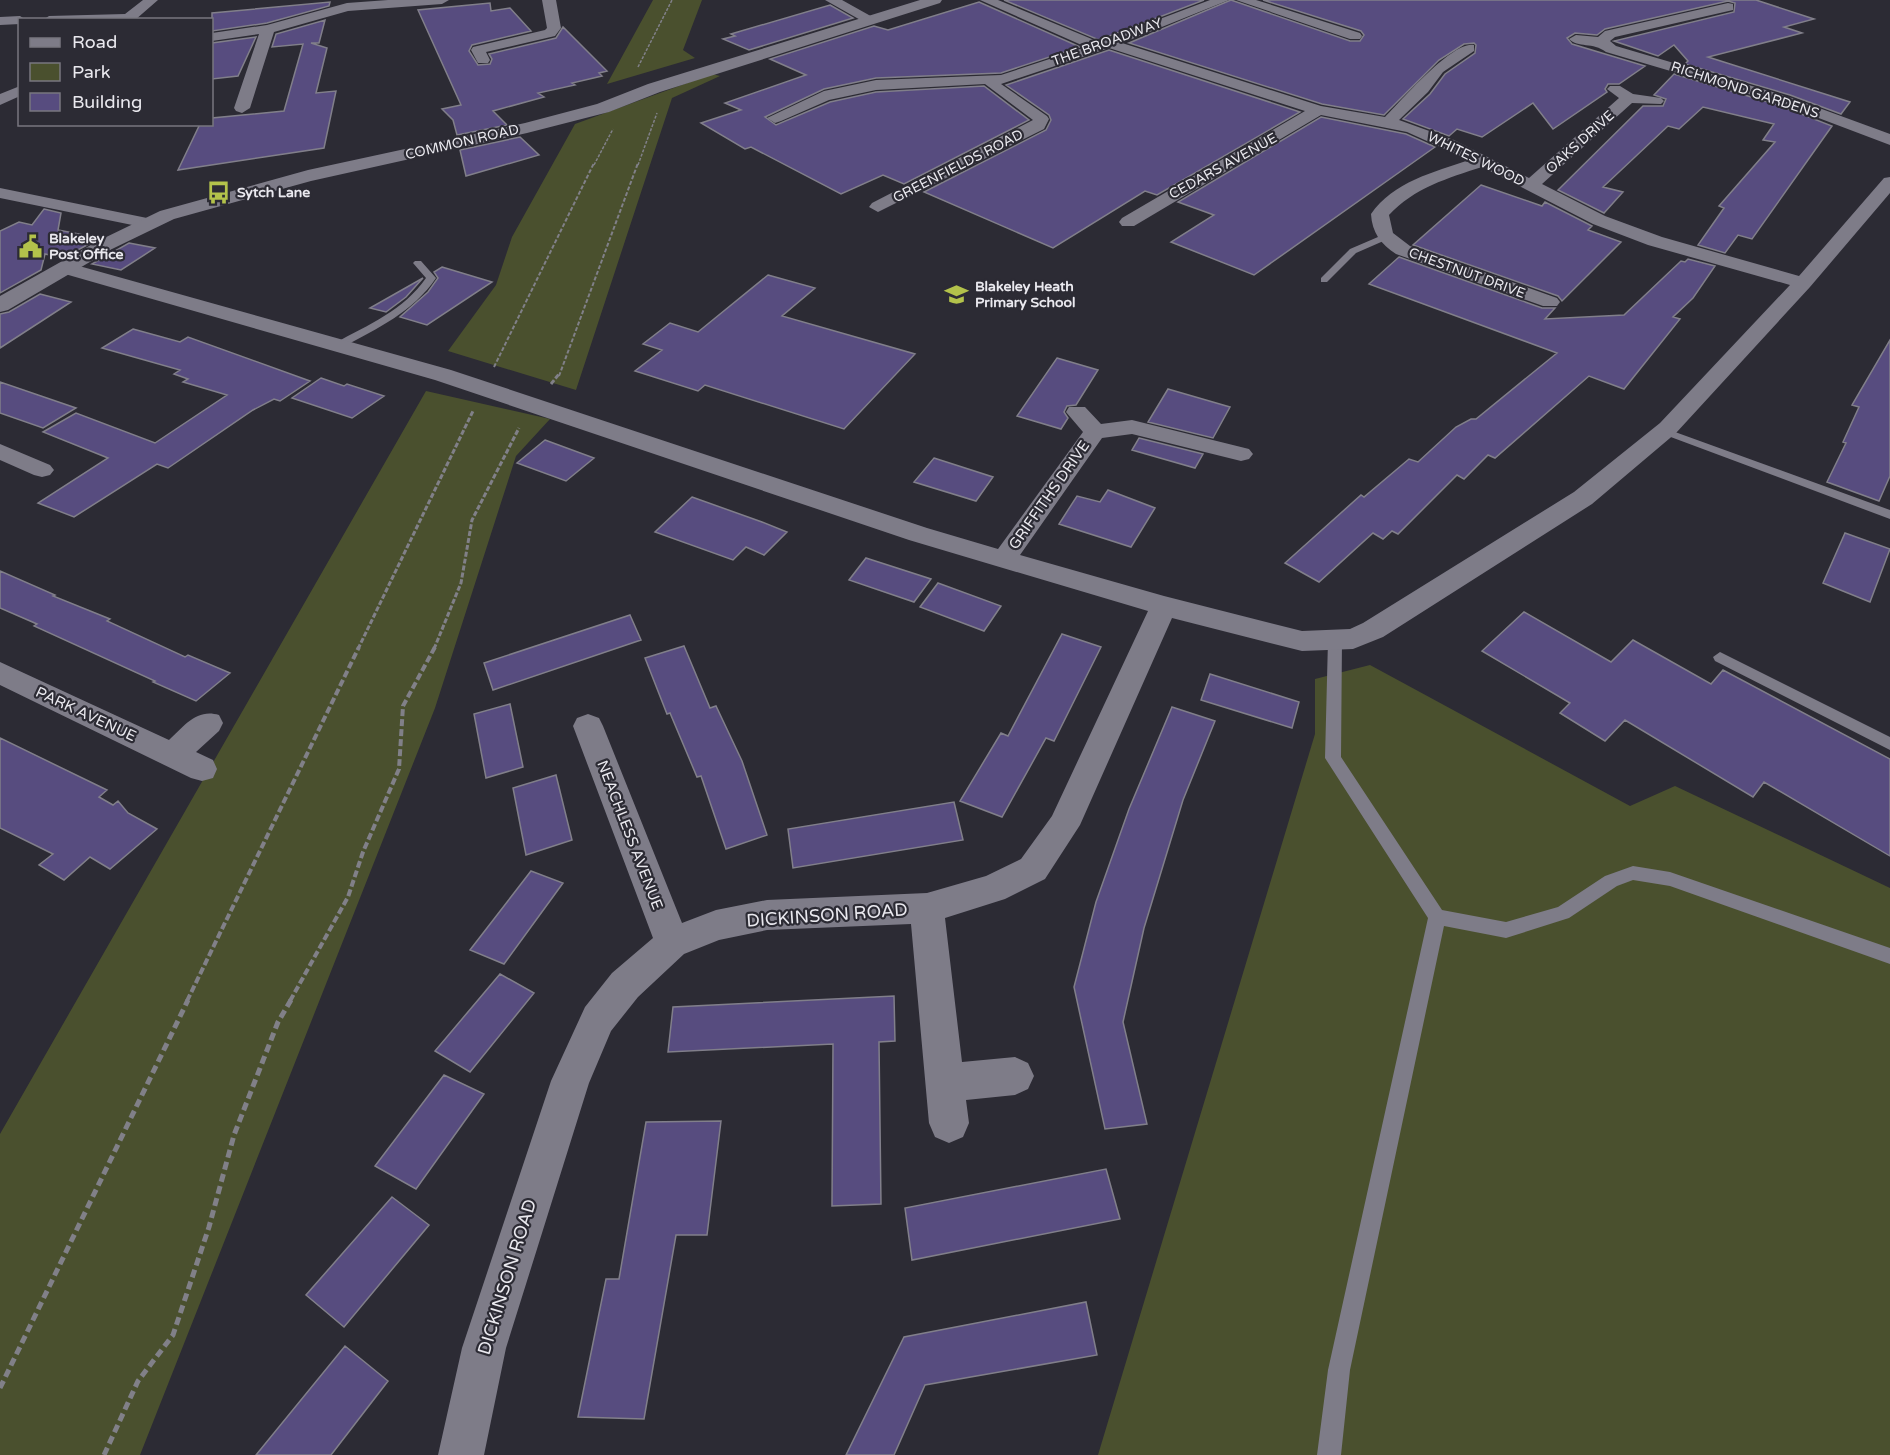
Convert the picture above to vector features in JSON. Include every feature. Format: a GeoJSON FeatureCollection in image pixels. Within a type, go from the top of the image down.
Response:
{"type":"FeatureCollection","features":[{"type":"Feature","properties":{"kind":"street"},"geometry":{"type":"LineString","coordinates":[[128,18],[151,0]]}},
{"type":"Feature","properties":{"kind":"street"},"geometry":{"type":"LineString","coordinates":[[213,37],[268,29],[348,4],[442,0]]}},
{"type":"Feature","properties":{"kind":"street"},"geometry":{"type":"LineString","coordinates":[[483,60],[478,50],[550,33],[554,28],[549,0]]}},
{"type":"Feature","properties":{"kind":"street"},"geometry":{"type":"LineString","coordinates":[[832,0],[869,19]]}},
{"type":"Feature","properties":{"kind":"street","name":"COMMON ROAD"},"geometry":{"type":"LineString","coordinates":[[0,305],[147,223],[248,191],[527,128],[603,108],[654,88],[935,0]]}},
{"type":"Feature","properties":{"kind":"street","name":"WHITES WOOD"},"geometry":{"type":"LineString","coordinates":[[987,0],[1104,45],[1318,110],[1388,122],[1448,143],[1599,220],[1655,242],[1803,282]]}},
{"type":"Feature","properties":{"kind":"street","name":"THE BROADWAY"},"geometry":{"type":"LineString","coordinates":[[756,116],[779,122],[824,96],[876,85],[990,80],[1014,76],[1104,45],[1219,0]]}},
{"type":"Feature","properties":{"kind":"street"},"geometry":{"type":"LineString","coordinates":[[1243,0],[1356,35]]}},
{"type":"Feature","properties":{"kind":"street"},"geometry":{"type":"LineString","coordinates":[[1710,0],[1743,12]]}},
{"type":"Feature","properties":{"kind":"street","name":"RICHMOND GARDENS"},"geometry":{"type":"LineString","coordinates":[[1601,41],[1610,34],[1728,7]]}},
{"type":"Feature","properties":{"kind":"street"},"geometry":{"type":"LineString","coordinates":[[0,21],[18,20]]}},
{"type":"Feature","properties":{"kind":"street"},"geometry":{"type":"LineString","coordinates":[[242,108],[268,29]]}},
{"type":"Feature","properties":{"kind":"street","name":"RICHMOND GARDENS"},"geometry":{"type":"LineString","coordinates":[[1576,39],[1601,41],[1611,49],[1784,100],[1890,140]]}},
{"type":"Feature","properties":{"kind":"street"},"geometry":{"type":"LineString","coordinates":[[1388,122],[1423,89],[1438,69],[1465,51],[1440,50]]}},
{"type":"Feature","properties":{"kind":"street","name":"GREENFIELDS ROAD"},"geometry":{"type":"LineString","coordinates":[[878,207],[1038,126],[1041,119],[1034,112],[992,84],[990,80]]}},
{"type":"Feature","properties":{"kind":"street","name":"OAKS DRIVE"},"geometry":{"type":"LineString","coordinates":[[1615,89],[1629,98],[1656,101]]}},
{"type":"Feature","properties":{"kind":"street"},"geometry":{"type":"LineString","coordinates":[[0,90],[18,91]]}},
{"type":"Feature","properties":{"kind":"street"},"geometry":{"type":"LineString","coordinates":[[0,100],[18,91]]}},
{"type":"Feature","properties":{"kind":"street","name":"OAKS DRIVE"},"geometry":{"type":"LineString","coordinates":[[1530,186],[1629,98]]}},
{"type":"Feature","properties":{"kind":"street","name":"CEDARS AVENUE"},"geometry":{"type":"LineString","coordinates":[[1128,222],[1171,194],[1262,146],[1318,110]]}},
{"type":"Feature","properties":{"kind":"street"},"geometry":{"type":"LineString","coordinates":[[1385,237],[1380,226],[1380,214],[1392,198],[1419,183],[1483,161]]}},
{"type":"Feature","properties":{"kind":"street"},"geometry":{"type":"LineString","coordinates":[[65,268],[339,345],[530,402],[918,534],[1164,606],[1302,641],[1335,640],[1353,639],[1373,630],[1583,498],[1664,431],[1803,282],[1890,182]]}},
{"type":"Feature","properties":{"kind":"street"},"geometry":{"type":"LineString","coordinates":[[0,193],[147,223]]}},
{"type":"Feature","properties":{"kind":"street","name":"CHESTNUT DRIVE"},"geometry":{"type":"LineString","coordinates":[[1385,237],[1403,250],[1549,302]]}},
{"type":"Feature","properties":{"kind":"street","name":"GRIFFITHS DRIVE"},"geometry":{"type":"LineString","coordinates":[[1077,412],[1095,432]]}},
{"type":"Feature","properties":{"kind":"street","name":"GRIFFITHS DRIVE"},"geometry":{"type":"LineString","coordinates":[[1004,559],[1095,432],[1132,427],[1241,454]]}},
{"type":"Feature","properties":{"kind":"street"},"geometry":{"type":"LineString","coordinates":[[7,461],[42,470]]}},
{"type":"Feature","properties":{"kind":"street","name":"DICKINSON ROAD"},"geometry":{"type":"LineString","coordinates":[[461,1455],[484,1348],[570,1081],[598,1019],[625,985],[672,943],[716,925],[767,915],[927,908],[993,889],[1033,870],[1064,825],[1164,606]]}},
{"type":"Feature","properties":{"kind":"street","name":"PARK AVENUE"},"geometry":{"type":"LineString","coordinates":[[0,673],[202,769]]}},
{"type":"Feature","properties":{"kind":"street"},"geometry":{"type":"LineString","coordinates":[[173,755],[208,723]]}},
{"type":"Feature","properties":{"kind":"street","name":"NEACHLESS AVENUE"},"geometry":{"type":"LineString","coordinates":[[588,726],[672,943]]}},
{"type":"Feature","properties":{"kind":"street"},"geometry":{"type":"LineString","coordinates":[[927,908],[949,1123]]}},
{"type":"Feature","properties":{"kind":"street"},"geometry":{"type":"LineString","coordinates":[[946,1083],[1016,1076]]}},
{"type":"Feature","properties":{"kind":"lane"},"geometry":{"type":"LineString","coordinates":[[1324,280],[1353,251],[1385,237]]}},
{"type":"Feature","properties":{"kind":"lane"},"geometry":{"type":"LineString","coordinates":[[339,345],[411,302],[425,290],[431,278],[418,263]]}},
{"type":"Feature","properties":{"kind":"lane"},"geometry":{"type":"LineString","coordinates":[[1664,431],[1890,515]]}},
{"type":"Feature","properties":{"kind":"lane"},"geometry":{"type":"LineString","coordinates":[[1329,1455],[1339,1370],[1437,917],[1333,758],[1335,640]]}},
{"type":"Feature","properties":{"kind":"lane"},"geometry":{"type":"LineString","coordinates":[[1720,657],[1890,744]]}},
{"type":"Feature","properties":{"kind":"lane"},"geometry":{"type":"LineString","coordinates":[[1437,917],[1506,930],[1563,913],[1611,881],[1633,873],[1670,879],[1890,956]]}},
{"type":"Feature","properties":{"kind":"path"},"geometry":{"type":"LineString","coordinates":[[640,65],[672,0]]}},
{"type":"Feature","properties":{"kind":"path"},"geometry":{"type":"LineString","coordinates":[[104,1455],[138,1381],[173,1335],[209,1227],[234,1134],[278,1022],[348,897],[363,852],[399,769],[403,706],[434,649],[461,583],[472,520],[508,453],[530,402],[558,378],[660,104]]}},
{"type":"Feature","properties":{"kind":"path"},"geometry":{"type":"LineString","coordinates":[[490,376],[571,206],[619,118]]}},
{"type":"Feature","properties":{"kind":"path"},"geometry":{"type":"LineString","coordinates":[[0,1388],[474,408]]}},
{"type":"Feature","properties":{"kind":"green space"},"geometry":{"type":"Polygon","coordinates":[[[653,0],[702,0],[683,50],[695,58],[607,84],[653,0]]]}},
{"type":"Feature","properties":{"kind":"green space"},"geometry":{"type":"Polygon","coordinates":[[[712,74],[720,76],[672,98],[576,390],[448,351],[496,285],[512,237],[575,124],[712,74]]]}},
{"type":"Feature","properties":{"kind":"green space"},"geometry":{"type":"Polygon","coordinates":[[[426,391],[550,419],[516,456],[435,708],[140,1455],[0,1455],[0,1134],[426,391]]]}},
{"type":"Feature","properties":{"kind":"green space"},"geometry":{"type":"Polygon","coordinates":[[[1370,665],[1630,806],[1675,786],[1890,888],[1890,1455],[1098,1455],[1315,734],[1315,679],[1370,665]]]}},
{"type":"Feature","properties":{"kind":"building"},"geometry":{"type":"Polygon","coordinates":[[[1004,0],[1204,0],[1099,40],[1004,0]]]}},
{"type":"Feature","properties":{"kind":"building"},"geometry":{"type":"Polygon","coordinates":[[[1231,0],[1350,41],[1360,41],[1364,35],[1361,31],[1263,0],[1756,0],[1814,19],[1784,27],[1802,33],[1708,57],[1850,102],[1841,114],[1790,95],[1685,64],[1688,61],[1674,45],[1658,56],[1614,41],[1734,12],[1735,3],[1728,1],[1605,29],[1597,35],[1575,33],[1567,38],[1572,44],[1645,66],[1619,84],[1608,84],[1605,89],[1607,92],[1553,129],[1533,103],[1482,137],[1457,129],[1449,136],[1403,119],[1430,94],[1445,74],[1475,53],[1474,43],[1464,44],[1439,60],[1384,115],[1322,104],[1129,43],[1231,0]]]}},
{"type":"Feature","properties":{"kind":"building"},"geometry":{"type":"Polygon","coordinates":[[[330,2],[329,6],[267,23],[213,31],[212,13],[330,2]]]}},
{"type":"Feature","properties":{"kind":"building"},"geometry":{"type":"Polygon","coordinates":[[[979,2],[1080,47],[1001,73],[876,78],[824,89],[765,117],[776,125],[830,102],[876,92],[984,86],[1029,120],[904,184],[883,175],[841,194],[751,147],[745,149],[701,123],[741,110],[725,103],[806,75],[770,59],[874,26],[888,30],[979,2]]]}},
{"type":"Feature","properties":{"kind":"building"},"geometry":{"type":"Polygon","coordinates":[[[490,3],[491,11],[510,8],[531,31],[472,45],[469,51],[478,65],[490,64],[492,59],[489,54],[556,38],[563,27],[607,71],[599,73],[602,76],[572,83],[575,85],[538,93],[544,97],[493,111],[507,125],[457,135],[453,120],[442,109],[461,105],[418,10],[490,3]]]}},
{"type":"Feature","properties":{"kind":"building"},"geometry":{"type":"Polygon","coordinates":[[[830,5],[853,18],[749,50],[723,39],[735,36],[731,34],[830,5]]]}},
{"type":"Feature","properties":{"kind":"building"},"geometry":{"type":"Polygon","coordinates":[[[325,20],[319,43],[311,43],[327,48],[316,93],[336,91],[324,148],[178,170],[199,126],[213,126],[213,118],[284,111],[303,44],[272,47],[276,34],[325,20]]]}},
{"type":"Feature","properties":{"kind":"building"},"geometry":{"type":"Polygon","coordinates":[[[256,37],[238,76],[213,79],[213,43],[256,37]]]}},
{"type":"Feature","properties":{"kind":"building"},"geometry":{"type":"Polygon","coordinates":[[[1109,50],[1300,112],[1157,195],[1145,191],[1053,248],[924,192],[1046,130],[1051,120],[1049,115],[1006,85],[1109,50]]]}},
{"type":"Feature","properties":{"kind":"building"},"geometry":{"type":"Polygon","coordinates":[[[1674,74],[1778,105],[1832,126],[1752,239],[1738,235],[1725,253],[1698,245],[1724,208],[1719,206],[1775,142],[1763,140],[1774,124],[1703,107],[1679,129],[1668,126],[1603,187],[1623,192],[1604,213],[1558,190],[1643,106],[1663,106],[1666,99],[1654,95],[1674,74]]]}},
{"type":"Feature","properties":{"kind":"building"},"geometry":{"type":"Polygon","coordinates":[[[1321,117],[1406,134],[1435,147],[1254,275],[1171,242],[1214,215],[1178,202],[1321,117]]]}},
{"type":"Feature","properties":{"kind":"building"},"geometry":{"type":"Polygon","coordinates":[[[520,137],[539,155],[466,176],[460,150],[520,137]]]}},
{"type":"Feature","properties":{"kind":"building"},"geometry":{"type":"Polygon","coordinates":[[[1481,185],[1542,206],[1545,202],[1592,226],[1588,230],[1621,242],[1562,301],[1558,296],[1413,245],[1481,185]]]}},
{"type":"Feature","properties":{"kind":"building"},"geometry":{"type":"Polygon","coordinates":[[[44,209],[61,213],[58,230],[100,238],[63,258],[45,254],[41,270],[0,293],[0,231],[19,222],[32,225],[44,209]]]}},
{"type":"Feature","properties":{"kind":"building"},"geometry":{"type":"Polygon","coordinates":[[[129,243],[155,248],[121,270],[92,264],[129,243]]]}},
{"type":"Feature","properties":{"kind":"building"},"geometry":{"type":"Polygon","coordinates":[[[1399,257],[1542,308],[1555,308],[1545,319],[1624,315],[1681,261],[1685,262],[1688,259],[1715,266],[1693,298],[1673,317],[1680,319],[1624,389],[1589,376],[1495,458],[1488,455],[1464,479],[1457,475],[1398,534],[1392,531],[1383,539],[1373,533],[1319,582],[1285,563],[1361,495],[1364,497],[1409,459],[1418,462],[1456,427],[1471,419],[1476,419],[1557,353],[1369,284],[1399,257]]]}},
{"type":"Feature","properties":{"kind":"building"},"geometry":{"type":"Polygon","coordinates":[[[442,267],[492,282],[427,325],[400,317],[428,292],[438,278],[434,272],[442,267]]]}},
{"type":"Feature","properties":{"kind":"building"},"geometry":{"type":"Polygon","coordinates":[[[768,275],[815,288],[782,316],[915,354],[844,429],[705,385],[698,391],[635,371],[662,350],[643,344],[670,323],[698,332],[768,275]]]}},
{"type":"Feature","properties":{"kind":"building"},"geometry":{"type":"Polygon","coordinates":[[[423,278],[406,297],[386,312],[370,308],[423,278]]]}},
{"type":"Feature","properties":{"kind":"building"},"geometry":{"type":"Polygon","coordinates":[[[40,294],[71,302],[0,348],[0,314],[9,312],[40,294]]]}},
{"type":"Feature","properties":{"kind":"building"},"geometry":{"type":"Polygon","coordinates":[[[133,329],[180,342],[188,337],[310,381],[280,401],[274,399],[253,410],[168,468],[157,464],[74,517],[38,503],[108,458],[43,432],[76,413],[155,443],[227,395],[183,382],[188,379],[174,374],[180,370],[102,348],[133,329]]]}},
{"type":"Feature","properties":{"kind":"building"},"geometry":{"type":"Polygon","coordinates":[[[1890,340],[1890,476],[1879,501],[1827,482],[1846,443],[1843,442],[1859,407],[1852,405],[1890,340]]]}},
{"type":"Feature","properties":{"kind":"building"},"geometry":{"type":"Polygon","coordinates":[[[1057,358],[1098,370],[1076,405],[1067,406],[1064,412],[1068,418],[1061,429],[1017,416],[1057,358]]]}},
{"type":"Feature","properties":{"kind":"building"},"geometry":{"type":"Polygon","coordinates":[[[321,378],[384,396],[352,418],[292,398],[321,378]]]}},
{"type":"Feature","properties":{"kind":"building"},"geometry":{"type":"Polygon","coordinates":[[[0,382],[76,408],[43,428],[0,413],[0,382]]]}},
{"type":"Feature","properties":{"kind":"building"},"geometry":{"type":"Polygon","coordinates":[[[1168,389],[1230,407],[1213,438],[1148,422],[1168,389]]]}},
{"type":"Feature","properties":{"kind":"building"},"geometry":{"type":"Polygon","coordinates":[[[1139,438],[1203,454],[1195,468],[1132,450],[1139,438]]]}},
{"type":"Feature","properties":{"kind":"building"},"geometry":{"type":"Polygon","coordinates":[[[545,440],[594,458],[566,481],[517,463],[545,440]]]}},
{"type":"Feature","properties":{"kind":"building"},"geometry":{"type":"Polygon","coordinates":[[[934,458],[993,477],[976,501],[914,482],[934,458]]]}},
{"type":"Feature","properties":{"kind":"building"},"geometry":{"type":"Polygon","coordinates":[[[1108,490],[1155,508],[1131,547],[1059,524],[1077,496],[1100,502],[1108,490]]]}},
{"type":"Feature","properties":{"kind":"building"},"geometry":{"type":"Polygon","coordinates":[[[692,497],[787,532],[764,555],[746,547],[733,560],[655,532],[692,497]]]}},
{"type":"Feature","properties":{"kind":"building"},"geometry":{"type":"Polygon","coordinates":[[[1845,533],[1890,549],[1870,602],[1823,583],[1845,533]]]}},
{"type":"Feature","properties":{"kind":"building"},"geometry":{"type":"Polygon","coordinates":[[[866,558],[931,579],[914,602],[849,580],[866,558]]]}},
{"type":"Feature","properties":{"kind":"building"},"geometry":{"type":"Polygon","coordinates":[[[0,571],[110,619],[107,621],[185,657],[188,655],[230,673],[196,701],[153,682],[155,681],[0,608],[0,571]]]}},
{"type":"Feature","properties":{"kind":"building"},"geometry":{"type":"Polygon","coordinates":[[[938,583],[1001,606],[984,631],[920,607],[938,583]]]}},
{"type":"Feature","properties":{"kind":"building"},"geometry":{"type":"Polygon","coordinates":[[[1524,612],[1611,662],[1633,640],[1711,684],[1723,670],[1890,759],[1890,856],[1764,782],[1753,797],[1625,720],[1605,741],[1560,713],[1570,703],[1482,651],[1524,612]]]}},
{"type":"Feature","properties":{"kind":"building"},"geometry":{"type":"Polygon","coordinates":[[[630,615],[641,640],[493,690],[484,663],[630,615]]]}},
{"type":"Feature","properties":{"kind":"building"},"geometry":{"type":"Polygon","coordinates":[[[1062,634],[1101,647],[1054,741],[1046,738],[1002,817],[960,801],[1001,733],[1008,736],[1062,634]]]}},
{"type":"Feature","properties":{"kind":"building"},"geometry":{"type":"Polygon","coordinates":[[[684,646],[710,708],[716,706],[742,761],[767,835],[726,849],[701,776],[697,777],[670,713],[667,714],[645,658],[684,646]]]}},
{"type":"Feature","properties":{"kind":"building"},"geometry":{"type":"Polygon","coordinates":[[[1210,674],[1299,702],[1292,728],[1201,700],[1210,674]]]}},
{"type":"Feature","properties":{"kind":"building"},"geometry":{"type":"Polygon","coordinates":[[[510,704],[523,767],[486,778],[474,714],[510,704]]]}},
{"type":"Feature","properties":{"kind":"building"},"geometry":{"type":"Polygon","coordinates":[[[1172,707],[1215,721],[1183,800],[1144,928],[1123,1022],[1147,1124],[1105,1129],[1074,987],[1096,902],[1129,809],[1172,707]]]}},
{"type":"Feature","properties":{"kind":"building"},"geometry":{"type":"Polygon","coordinates":[[[0,738],[107,790],[99,797],[113,805],[118,801],[128,813],[157,829],[110,869],[90,857],[64,880],[39,865],[53,854],[0,828],[0,738]]]}},
{"type":"Feature","properties":{"kind":"building"},"geometry":{"type":"Polygon","coordinates":[[[556,775],[572,840],[526,855],[513,788],[556,775]]]}},
{"type":"Feature","properties":{"kind":"building"},"geometry":{"type":"Polygon","coordinates":[[[954,802],[963,840],[793,868],[788,829],[954,802]]]}},
{"type":"Feature","properties":{"kind":"building"},"geometry":{"type":"Polygon","coordinates":[[[531,871],[563,883],[504,964],[470,950],[531,871]]]}},
{"type":"Feature","properties":{"kind":"building"},"geometry":{"type":"Polygon","coordinates":[[[500,974],[534,993],[470,1072],[435,1051],[500,974]]]}},
{"type":"Feature","properties":{"kind":"building"},"geometry":{"type":"Polygon","coordinates":[[[894,996],[895,1041],[879,1042],[881,1204],[832,1206],[833,1044],[668,1052],[673,1007],[894,996]]]}},
{"type":"Feature","properties":{"kind":"building"},"geometry":{"type":"Polygon","coordinates":[[[444,1075],[484,1094],[416,1189],[375,1166],[444,1075]]]}},
{"type":"Feature","properties":{"kind":"building"},"geometry":{"type":"Polygon","coordinates":[[[721,1121],[707,1235],[676,1235],[644,1419],[578,1417],[606,1279],[619,1279],[646,1122],[721,1121]]]}},
{"type":"Feature","properties":{"kind":"building"},"geometry":{"type":"Polygon","coordinates":[[[1106,1169],[1120,1219],[912,1260],[905,1208],[1106,1169]]]}},
{"type":"Feature","properties":{"kind":"building"},"geometry":{"type":"Polygon","coordinates":[[[392,1197],[429,1225],[344,1327],[306,1295],[392,1197]]]}},
{"type":"Feature","properties":{"kind":"building"},"geometry":{"type":"Polygon","coordinates":[[[1086,1302],[1097,1355],[925,1385],[894,1455],[846,1455],[904,1337],[1086,1302]]]}},
{"type":"Feature","properties":{"kind":"building"},"geometry":{"type":"Polygon","coordinates":[[[345,1346],[388,1381],[331,1455],[256,1455],[345,1346]]]}},
{"type":"Feature","properties":{"kind":"place","name":"Sytch Lane"},"geometry":{"type":"Point","coordinates":[219,192]}},
{"type":"Feature","properties":{"kind":"place","name":"Blakeley Post Office"},"geometry":{"type":"Point","coordinates":[31,246]}},
{"type":"Feature","properties":{"kind":"place","name":"Blakeley Heath Primary School"},"geometry":{"type":"Point","coordinates":[957,294]}}]}
